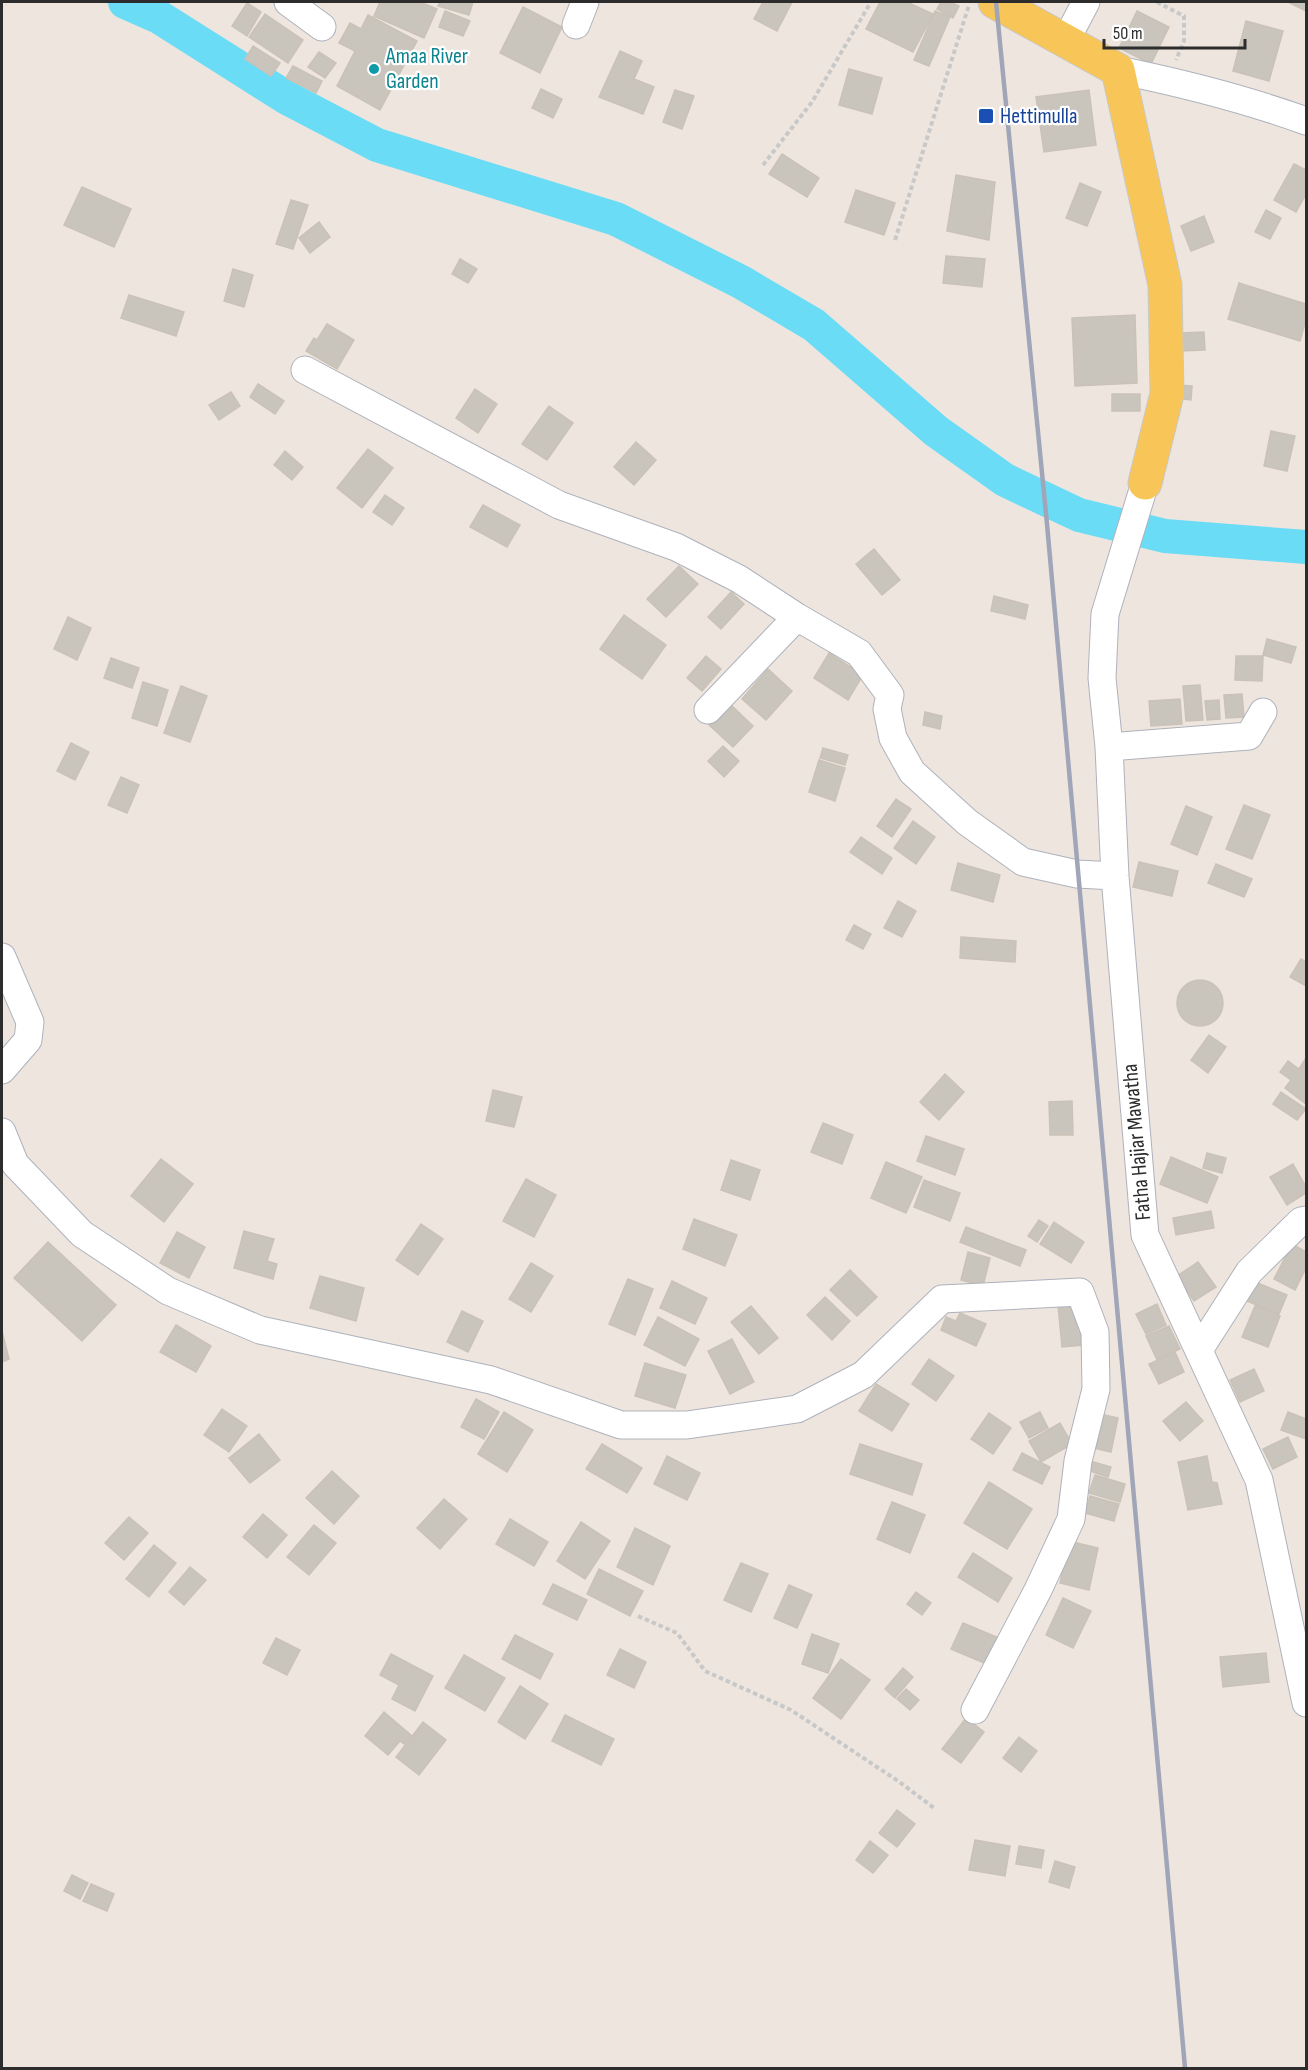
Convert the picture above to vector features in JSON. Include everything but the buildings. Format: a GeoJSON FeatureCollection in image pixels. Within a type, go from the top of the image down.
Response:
{"type":"FeatureCollection","features":[{"type":"Feature","properties":{"kind":"main road"},"geometry":{"type":"LineString","coordinates":[[995,2],[1118,70],[1165,285],[1167,394],[1145,483]]}},
{"type":"Feature","properties":{"kind":"street"},"geometry":{"type":"LineString","coordinates":[[288,2],[322,27]]}},
{"type":"Feature","properties":{"kind":"street"},"geometry":{"type":"LineString","coordinates":[[1065,42],[1086,2]]}},
{"type":"Feature","properties":{"kind":"street"},"geometry":{"type":"LineString","coordinates":[[1118,70],[1168,80],[1306,121]]}},
{"type":"Feature","properties":{"kind":"street"},"geometry":{"type":"LineString","coordinates":[[305,370],[559,505],[676,547],[739,579],[797,617],[859,653],[890,695],[887,709],[893,738],[912,772],[967,822],[1023,862],[1077,874],[1115,876]]}},
{"type":"Feature","properties":{"kind":"street","name":"Fatha Hajiar Mawatha"},"geometry":{"type":"LineString","coordinates":[[1145,483],[1105,614],[1102,678],[1109,747],[1115,876],[1145,1235],[1259,1480],[1306,1703]]}},
{"type":"Feature","properties":{"kind":"street"},"geometry":{"type":"LineString","coordinates":[[708,710],[797,617]]}},
{"type":"Feature","properties":{"kind":"street"},"geometry":{"type":"LineString","coordinates":[[1109,747],[1249,736],[1263,712]]}},
{"type":"Feature","properties":{"kind":"street"},"geometry":{"type":"LineString","coordinates":[[2,957],[30,1022],[28,1040],[2,1070]]}},
{"type":"Feature","properties":{"kind":"street"},"geometry":{"type":"LineString","coordinates":[[2,1132],[15,1164],[82,1234],[168,1291],[260,1330],[490,1380],[621,1425],[687,1425],[797,1409],[863,1375],[942,1299],[1080,1292],[1095,1332],[1096,1389],[1078,1461],[1071,1519],[1038,1590],[975,1710]]}},
{"type":"Feature","properties":{"kind":"street"},"geometry":{"type":"LineString","coordinates":[[1198,1350],[1248,1272],[1301,1221],[1306,1221]]}},
{"type":"Feature","properties":{"kind":"path"},"geometry":{"type":"LineString","coordinates":[[763,165],[812,102],[871,2]]}},
{"type":"Feature","properties":{"kind":"path"},"geometry":{"type":"LineString","coordinates":[[895,240],[970,2]]}},
{"type":"Feature","properties":{"kind":"path"},"geometry":{"type":"LineString","coordinates":[[1157,2],[1184,16],[1184,41],[1168,80]]}},
{"type":"Feature","properties":{"kind":"path"},"geometry":{"type":"LineString","coordinates":[[638,1616],[678,1633],[705,1671],[791,1710],[898,1780],[934,1808]]}},
{"type":"Feature","properties":{"kind":"waterway"},"geometry":{"type":"LineString","coordinates":[[125,2],[159,17],[287,98],[377,145],[616,219],[741,282],[814,325],[936,431],[1005,480],[1079,515],[1165,536],[1306,547]]}},
{"type":"Feature","properties":{"kind":"railway"},"geometry":{"type":"LineString","coordinates":[[996,2],[1047,524],[1185,2068]]}},
{"type":"Feature","properties":{"kind":"place","name":"Amaa River Garden"},"geometry":{"type":"Point","coordinates":[374,69]}},
{"type":"Feature","properties":{"kind":"place","name":"Hettimulla"},"geometry":{"type":"Point","coordinates":[986,116]}}]}
